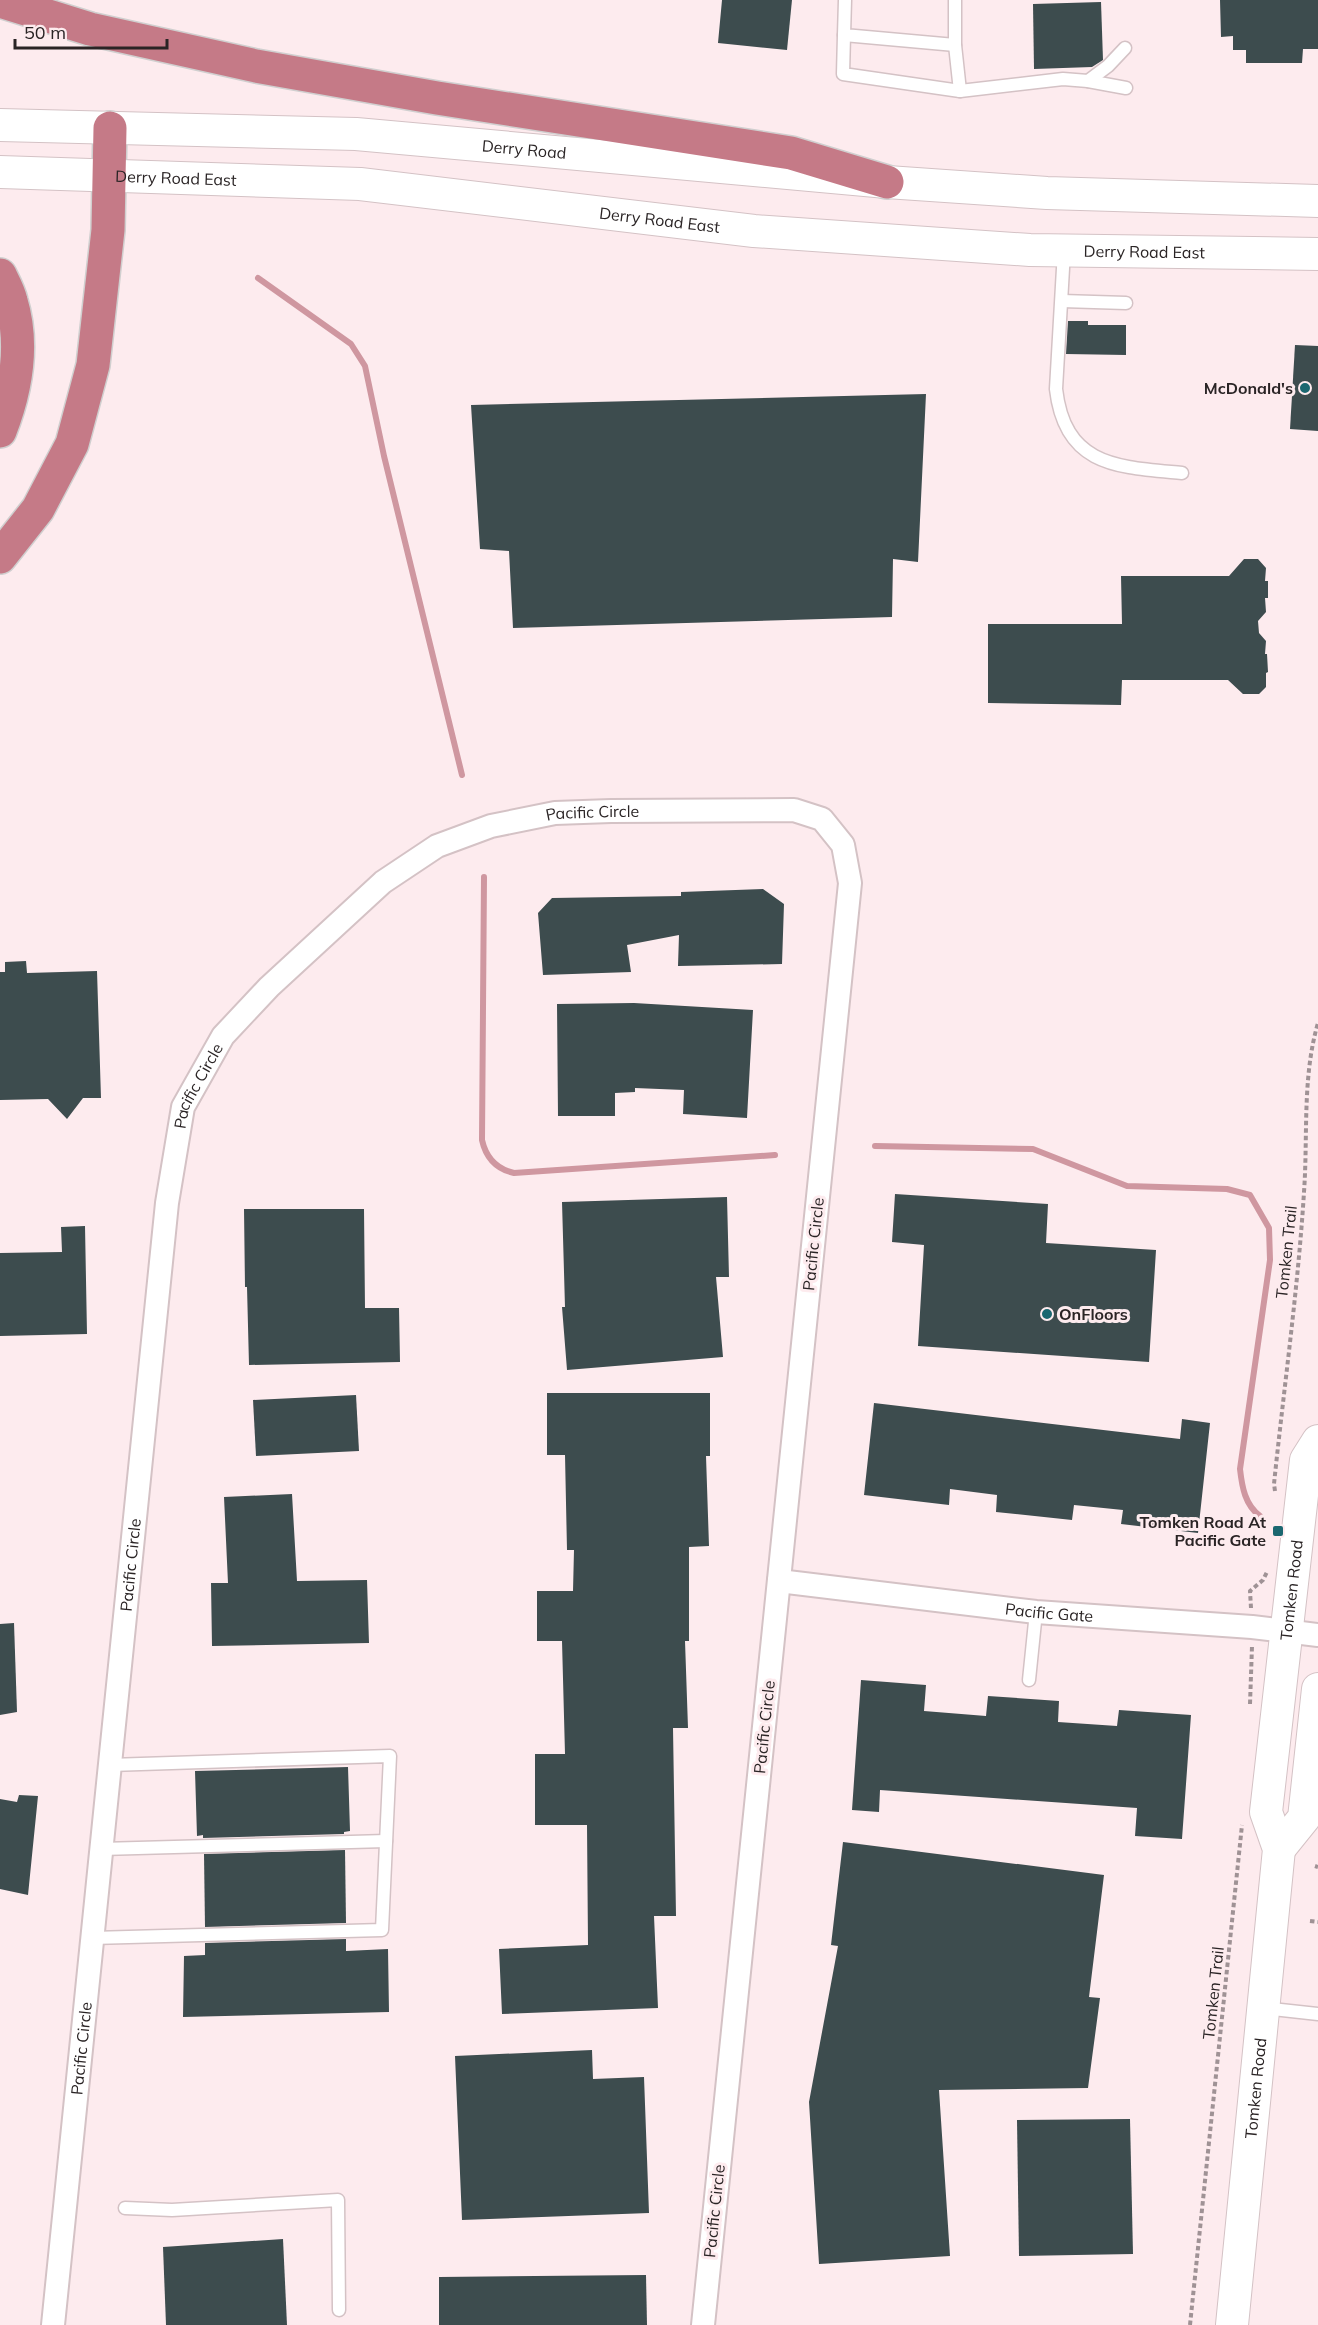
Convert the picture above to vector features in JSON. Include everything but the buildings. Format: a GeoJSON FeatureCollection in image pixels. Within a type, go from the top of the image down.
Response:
{"type":"FeatureCollection","features":[{"type":"Feature","properties":{"kind":"highway"},"geometry":{"type":"LineString","coordinates":[[0,1],[90,29],[256,66],[456,101],[791,153],[887,182]]}},
{"type":"Feature","properties":{"kind":"highway"},"geometry":{"type":"LineString","coordinates":[[0,557],[38,509],[72,444],[93,365],[108,230],[110,128]]}},
{"type":"Feature","properties":{"kind":"highway"},"geometry":{"type":"LineString","coordinates":[[0,275],[12,301],[17,335],[17,367],[12,396],[0,431]]}},
{"type":"Feature","properties":{"kind":"main road","name":"Derry Road"},"geometry":{"type":"LineString","coordinates":[[0,125],[356,134],[887,182],[1047,192],[1310,199]]}},
{"type":"Feature","properties":{"kind":"main road","name":"Derry Road East"},"geometry":{"type":"LineString","coordinates":[[0,172],[360,184],[754,231],[1030,250],[1318,254]]}},
{"type":"Feature","properties":{"kind":"main road","name":"Tomken Road"},"geometry":{"type":"LineString","coordinates":[[1232,2325],[1279,1849],[1266,1812],[1306,1460],[1318,1441]]}},
{"type":"Feature","properties":{"kind":"main road"},"geometry":{"type":"LineString","coordinates":[[1279,1849],[1304,1818],[1318,1689]]}},
{"type":"Feature","properties":{"kind":"street","name":"Pacific Circle"},"geometry":{"type":"LineString","coordinates":[[53,2325],[165,1214],[183,1107],[223,1036],[269,987],[383,882],[437,846],[490,826],[566,813],[795,810],[822,819],[843,845],[850,883],[702,2325]]}},
{"type":"Feature","properties":{"kind":"street","name":"Pacific Gate"},"geometry":{"type":"LineString","coordinates":[[779,1581],[1036,1612],[1252,1627],[1318,1635]]}},
{"type":"Feature","properties":{"kind":"lane"},"geometry":{"type":"LineString","coordinates":[[845,0],[843,74],[960,91],[1063,79],[1126,88]]}},
{"type":"Feature","properties":{"kind":"lane"},"geometry":{"type":"LineString","coordinates":[[955,0],[955,45],[960,91]]}},
{"type":"Feature","properties":{"kind":"lane"},"geometry":{"type":"LineString","coordinates":[[844,35],[955,45]]}},
{"type":"Feature","properties":{"kind":"lane"},"geometry":{"type":"LineString","coordinates":[[1088,81],[1108,66],[1125,48]]}},
{"type":"Feature","properties":{"kind":"lane"},"geometry":{"type":"LineString","coordinates":[[1064,250],[1056,389],[1058,407],[1070,432],[1088,453],[1110,464],[1182,473]]}},
{"type":"Feature","properties":{"kind":"lane"},"geometry":{"type":"LineString","coordinates":[[1062,301],[1126,303]]}},
{"type":"Feature","properties":{"kind":"lane"},"geometry":{"type":"LineString","coordinates":[[1029,1680],[1036,1612]]}},
{"type":"Feature","properties":{"kind":"lane"},"geometry":{"type":"LineString","coordinates":[[92,1938],[382,1930],[390,1756],[110,1765]]}},
{"type":"Feature","properties":{"kind":"lane"},"geometry":{"type":"LineString","coordinates":[[101,1849],[386,1841]]}},
{"type":"Feature","properties":{"kind":"lane"},"geometry":{"type":"LineString","coordinates":[[1263,2008],[1318,2014]]}},
{"type":"Feature","properties":{"kind":"lane"},"geometry":{"type":"LineString","coordinates":[[125,2208],[172,2210],[338,2200],[339,2310]]}},
{"type":"Feature","properties":{"kind":"path","name":"Tomken Trail"},"geometry":{"type":"LineString","coordinates":[[1274,1484],[1304,1192],[1312,1042],[1318,1023]]}},
{"type":"Feature","properties":{"kind":"path"},"geometry":{"type":"LineString","coordinates":[[1251,1715],[1252,1663]]}},
{"type":"Feature","properties":{"kind":"path","name":"Tomken Trail"},"geometry":{"type":"LineString","coordinates":[[1190,2325],[1243,1817]]}},
{"type":"Feature","properties":{"kind":"path"},"geometry":{"type":"LineString","coordinates":[[1310,1921],[1318,1922]]}},
{"type":"Feature","properties":{"kind":"waterway"},"geometry":{"type":"LineString","coordinates":[[258,278],[351,344],[365,366],[384,456],[462,775]]}},
{"type":"Feature","properties":{"kind":"waterway"},"geometry":{"type":"LineString","coordinates":[[484,877],[482,1140],[486,1152],[497,1166],[514,1173],[775,1155]]}},
{"type":"Feature","properties":{"kind":"waterway"},"geometry":{"type":"LineString","coordinates":[[875,1146],[1033,1149],[1127,1186],[1227,1189],[1250,1195],[1269,1228],[1270,1260],[1240,1469],[1243,1489],[1248,1501],[1260,1516]]}},
{"type":"Feature","properties":{"kind":"place","name":"McDonald's"},"geometry":{"type":"Point","coordinates":[1305,388]}},
{"type":"Feature","properties":{"kind":"place","name":"OnFloors"},"geometry":{"type":"Point","coordinates":[1047,1314]}},
{"type":"Feature","properties":{"kind":"place","name":"Tomken Road At Pacific Gate"},"geometry":{"type":"Point","coordinates":[1278,1531]}}]}
